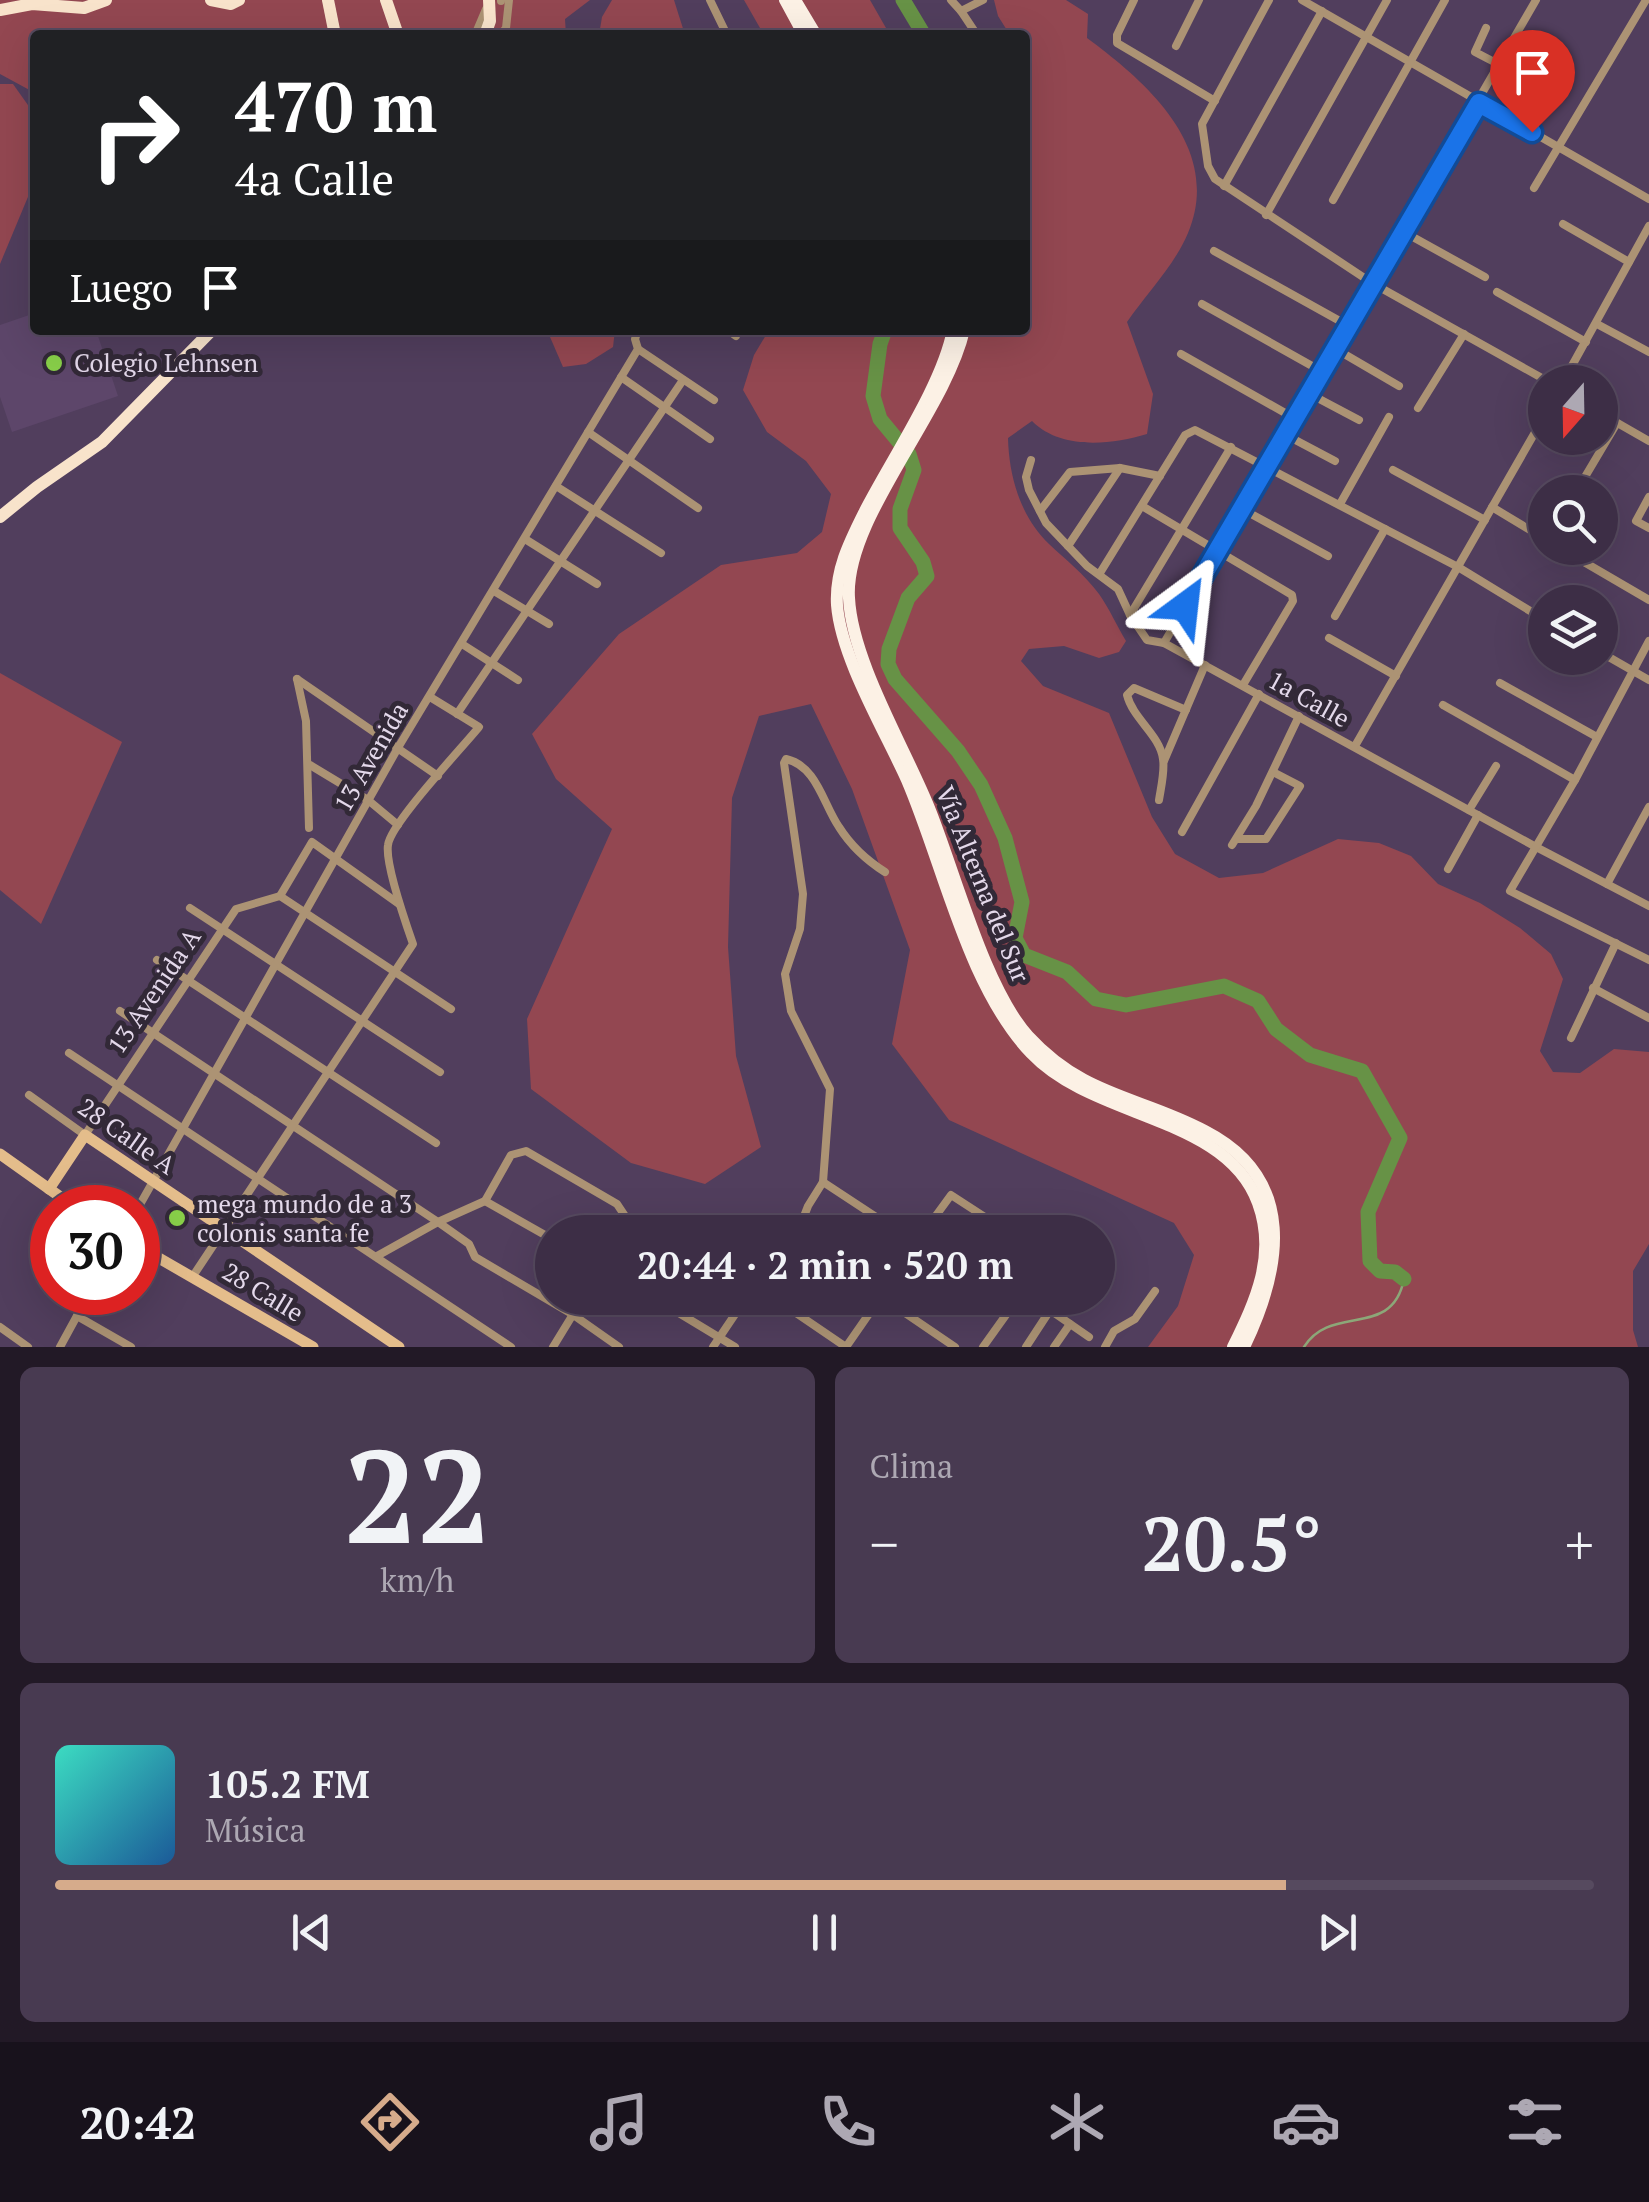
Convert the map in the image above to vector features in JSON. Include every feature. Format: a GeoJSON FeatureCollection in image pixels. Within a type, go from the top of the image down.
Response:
{"type":"FeatureCollection","features":[{"type":"Feature","properties":{"kind":"highway"},"geometry":{"type":"LineString","coordinates":[[784,0],[801,30]]}},
{"type":"Feature","properties":{"kind":"highway"},"geometry":{"type":"LineString","coordinates":[[795,0],[813,30]]}},
{"type":"Feature","properties":{"kind":"highway","name":"Vía Alterna del Sur"},"geometry":{"type":"LineString","coordinates":[[912,433],[951,335]]}},
{"type":"Feature","properties":{"kind":"highway","name":"Vía Alterna del Sur"},"geometry":{"type":"LineString","coordinates":[[962,335],[952,364],[853,545],[850,618],[866,678],[982,978],[1020,1040],[1050,1070],[1075,1087],[1212,1148],[1228,1159],[1249,1185],[1263,1220],[1266,1255],[1255,1301],[1233,1347]]}},
{"type":"Feature","properties":{"kind":"highway","name":"Vía Alterna del Sur"},"geometry":{"type":"LineString","coordinates":[[894,743],[930,809],[992,974],[1026,1034],[1055,1062],[1098,1090],[1218,1138],[1246,1161],[1260,1181],[1274,1220],[1275,1259],[1265,1300],[1244,1347]]}},
{"type":"Feature","properties":{"kind":"main road"},"geometry":{"type":"LineString","coordinates":[[0,10],[32,4],[84,8],[106,0]]}},
{"type":"Feature","properties":{"kind":"main road"},"geometry":{"type":"LineString","coordinates":[[210,0],[231,4],[239,0]]}},
{"type":"Feature","properties":{"kind":"main road"},"geometry":{"type":"LineString","coordinates":[[328,0],[334,30]]}},
{"type":"Feature","properties":{"kind":"main road"},"geometry":{"type":"LineString","coordinates":[[386,0],[396,30]]}},
{"type":"Feature","properties":{"kind":"main road"},"geometry":{"type":"LineString","coordinates":[[0,517],[102,442],[207,335]]}},
{"type":"Feature","properties":{"kind":"main road","name":"28 Calle A"},"geometry":{"type":"LineString","coordinates":[[85,1135],[399,1347]]}},
{"type":"Feature","properties":{"kind":"main road","name":"13 Avenida A"},"geometry":{"type":"LineString","coordinates":[[52,1185],[85,1135]]}},
{"type":"Feature","properties":{"kind":"main road"},"geometry":{"type":"LineString","coordinates":[[0,1154],[43,1185]]}},
{"type":"Feature","properties":{"kind":"main road","name":"28 Calle"},"geometry":{"type":"LineString","coordinates":[[160,1258],[305,1345]]}},
{"type":"Feature","properties":{"kind":"street"},"geometry":{"type":"LineString","coordinates":[[504,30],[509,0]]}},
{"type":"Feature","properties":{"kind":"street"},"geometry":{"type":"LineString","coordinates":[[710,0],[725,30]]}},
{"type":"Feature","properties":{"kind":"street"},"geometry":{"type":"LineString","coordinates":[[951,0],[973,30]]}},
{"type":"Feature","properties":{"kind":"street"},"geometry":{"type":"LineString","coordinates":[[960,12],[983,0]]}},
{"type":"Feature","properties":{"kind":"street"},"geometry":{"type":"LineString","coordinates":[[1134,0],[1117,43],[1215,101]]}},
{"type":"Feature","properties":{"kind":"street"},"geometry":{"type":"LineString","coordinates":[[1176,46],[1199,0]]}},
{"type":"Feature","properties":{"kind":"street"},"geometry":{"type":"LineString","coordinates":[[1269,0],[1202,124],[1208,166],[1215,179],[1372,283],[1528,370]]}},
{"type":"Feature","properties":{"kind":"street"},"geometry":{"type":"LineString","coordinates":[[1302,0],[1649,199]]}},
{"type":"Feature","properties":{"kind":"street"},"geometry":{"type":"LineString","coordinates":[[1266,215],[1387,0]]}},
{"type":"Feature","properties":{"kind":"street"},"geometry":{"type":"LineString","coordinates":[[1333,200],[1444,0]]}},
{"type":"Feature","properties":{"kind":"street"},"geometry":{"type":"LineString","coordinates":[[1164,642],[1536,0]]}},
{"type":"Feature","properties":{"kind":"street"},"geometry":{"type":"LineString","coordinates":[[1534,188],[1646,0]]}},
{"type":"Feature","properties":{"kind":"street"},"geometry":{"type":"LineString","coordinates":[[488,9],[508,14]]}},
{"type":"Feature","properties":{"kind":"street"},"geometry":{"type":"LineString","coordinates":[[1224,186],[1322,12]]}},
{"type":"Feature","properties":{"kind":"street"},"geometry":{"type":"LineString","coordinates":[[1486,28],[1474,52],[1500,65]]}},
{"type":"Feature","properties":{"kind":"street"},"geometry":{"type":"LineString","coordinates":[[1563,224],[1630,262]]}},
{"type":"Feature","properties":{"kind":"street"},"geometry":{"type":"LineString","coordinates":[[1573,365],[1649,226]]}},
{"type":"Feature","properties":{"kind":"street"},"geometry":{"type":"LineString","coordinates":[[1402,230],[1485,277]]}},
{"type":"Feature","properties":{"kind":"street"},"geometry":{"type":"LineString","coordinates":[[1214,251],[1348,325]]}},
{"type":"Feature","properties":{"kind":"street"},"geometry":{"type":"LineString","coordinates":[[1497,292],[1586,342]]}},
{"type":"Feature","properties":{"kind":"street"},"geometry":{"type":"LineString","coordinates":[[1202,304],[1321,371]]}},
{"type":"Feature","properties":{"kind":"street"},"geometry":{"type":"LineString","coordinates":[[1597,324],[1649,352]]}},
{"type":"Feature","properties":{"kind":"street"},"geometry":{"type":"LineString","coordinates":[[1418,408],[1464,334]]}},
{"type":"Feature","properties":{"kind":"street"},"geometry":{"type":"LineString","coordinates":[[636,335],[638,348],[714,400]]}},
{"type":"Feature","properties":{"kind":"street","name":"13 Avenida"},"geometry":{"type":"LineString","coordinates":[[151,1185],[399,746],[638,348]]}},
{"type":"Feature","properties":{"kind":"street"},"geometry":{"type":"LineString","coordinates":[[1334,348],[1398,386]]}},
{"type":"Feature","properties":{"kind":"street"},"geometry":{"type":"LineString","coordinates":[[1181,354],[1294,418]]}},
{"type":"Feature","properties":{"kind":"street"},"geometry":{"type":"LineString","coordinates":[[621,377],[710,439]]}},
{"type":"Feature","properties":{"kind":"street"},"geometry":{"type":"LineString","coordinates":[[457,714],[683,380]]}},
{"type":"Feature","properties":{"kind":"street"},"geometry":{"type":"LineString","coordinates":[[1308,393],[1358,420]]}},
{"type":"Feature","properties":{"kind":"street"},"geometry":{"type":"LineString","coordinates":[[1340,504],[1388,417]]}},
{"type":"Feature","properties":{"kind":"street"},"geometry":{"type":"LineString","coordinates":[[1618,424],[1649,441]]}},
{"type":"Feature","properties":{"kind":"street"},"geometry":{"type":"LineString","coordinates":[[1100,573],[1188,431],[1195,430],[1385,528],[1528,610]]}},
{"type":"Feature","properties":{"kind":"street"},"geometry":{"type":"LineString","coordinates":[[588,432],[698,508]]}},
{"type":"Feature","properties":{"kind":"street"},"geometry":{"type":"LineString","coordinates":[[1284,434],[1335,461]]}},
{"type":"Feature","properties":{"kind":"street"},"geometry":{"type":"LineString","coordinates":[[1354,746],[1528,445]]}},
{"type":"Feature","properties":{"kind":"street"},"geometry":{"type":"LineString","coordinates":[[1130,615],[1230,446]]}},
{"type":"Feature","properties":{"kind":"street","name":"1a Calle"},"geometry":{"type":"LineString","coordinates":[[1031,460],[1026,477],[1046,523],[1088,566],[1118,589],[1147,640],[1164,642],[1649,906]]}},
{"type":"Feature","properties":{"kind":"street"},"geometry":{"type":"LineString","coordinates":[[1040,511],[1070,472],[1120,468],[1160,476]]}},
{"type":"Feature","properties":{"kind":"street"},"geometry":{"type":"LineString","coordinates":[[1068,546],[1120,468]]}},
{"type":"Feature","properties":{"kind":"street"},"geometry":{"type":"LineString","coordinates":[[1393,470],[1485,520]]}},
{"type":"Feature","properties":{"kind":"street"},"geometry":{"type":"LineString","coordinates":[[556,486],[661,553]]}},
{"type":"Feature","properties":{"kind":"street"},"geometry":{"type":"LineString","coordinates":[[1649,497],[1636,521],[1649,528]]}},
{"type":"Feature","properties":{"kind":"street"},"geometry":{"type":"LineString","coordinates":[[1142,506],[1292,595],[1293,601],[1243,686]]}},
{"type":"Feature","properties":{"kind":"street"},"geometry":{"type":"LineString","coordinates":[[1492,507],[1528,528]]}},
{"type":"Feature","properties":{"kind":"street"},"geometry":{"type":"LineString","coordinates":[[1242,509],[1328,556]]}},
{"type":"Feature","properties":{"kind":"street"},"geometry":{"type":"LineString","coordinates":[[1335,616],[1385,528]]}},
{"type":"Feature","properties":{"kind":"street"},"geometry":{"type":"LineString","coordinates":[[524,539],[597,584]]}},
{"type":"Feature","properties":{"kind":"street"},"geometry":{"type":"LineString","coordinates":[[1589,565],[1649,600]]}},
{"type":"Feature","properties":{"kind":"street"},"geometry":{"type":"LineString","coordinates":[[494,592],[549,624]]}},
{"type":"Feature","properties":{"kind":"street"},"geometry":{"type":"LineString","coordinates":[[1329,638],[1396,676]]}},
{"type":"Feature","properties":{"kind":"street"},"geometry":{"type":"LineString","coordinates":[[1649,641],[1510,891],[1649,960]]}},
{"type":"Feature","properties":{"kind":"street"},"geometry":{"type":"LineString","coordinates":[[462,644],[518,680]]}},
{"type":"Feature","properties":{"kind":"street"},"geometry":{"type":"LineString","coordinates":[[1618,662],[1649,680]]}},
{"type":"Feature","properties":{"kind":"street"},"geometry":{"type":"LineString","coordinates":[[1160,800],[1164,761],[1205,665]]}},
{"type":"Feature","properties":{"kind":"street"},"geometry":{"type":"LineString","coordinates":[[309,828],[310,765],[297,678],[438,776]]}},
{"type":"Feature","properties":{"kind":"street"},"geometry":{"type":"LineString","coordinates":[[1500,683],[1597,737]]}},
{"type":"Feature","properties":{"kind":"street"},"geometry":{"type":"LineString","coordinates":[[1164,761],[1160,747],[1128,695],[1134,688],[1186,710]]}},
{"type":"Feature","properties":{"kind":"street"},"geometry":{"type":"LineString","coordinates":[[1182,832],[1258,694]]}},
{"type":"Feature","properties":{"kind":"street"},"geometry":{"type":"LineString","coordinates":[[193,1276],[413,944],[399,904],[388,844],[398,825],[479,728],[430,696]]}},
{"type":"Feature","properties":{"kind":"street"},"geometry":{"type":"LineString","coordinates":[[1444,705],[1574,780]]}},
{"type":"Feature","properties":{"kind":"street"},"geometry":{"type":"LineString","coordinates":[[1274,772],[1300,786],[1266,840],[1234,842],[1274,772],[1299,716]]}},
{"type":"Feature","properties":{"kind":"street"},"geometry":{"type":"LineString","coordinates":[[805,1215],[823,1182],[830,1089],[800,1035],[791,1011],[785,974],[800,930],[803,894],[786,759],[803,766],[848,840],[885,872]]}},
{"type":"Feature","properties":{"kind":"street"},"geometry":{"type":"LineString","coordinates":[[310,765],[368,800],[398,825]]}},
{"type":"Feature","properties":{"kind":"street"},"geometry":{"type":"LineString","coordinates":[[1448,869],[1496,766]]}},
{"type":"Feature","properties":{"kind":"street"},"geometry":{"type":"LineString","coordinates":[[1607,884],[1649,808]]}},
{"type":"Feature","properties":{"kind":"street"},"geometry":{"type":"LineString","coordinates":[[399,904],[312,842],[280,896],[451,1009]]}},
{"type":"Feature","properties":{"kind":"street","name":"13 Avenida A"},"geometry":{"type":"LineString","coordinates":[[85,1135],[236,910],[280,896]]}},
{"type":"Feature","properties":{"kind":"street"},"geometry":{"type":"LineString","coordinates":[[190,908],[440,1072]]}},
{"type":"Feature","properties":{"kind":"street"},"geometry":{"type":"LineString","coordinates":[[1571,1038],[1616,944]]}},
{"type":"Feature","properties":{"kind":"street"},"geometry":{"type":"LineString","coordinates":[[157,960],[436,1144]]}},
{"type":"Feature","properties":{"kind":"street"},"geometry":{"type":"LineString","coordinates":[[1594,988],[1649,1018]]}},
{"type":"Feature","properties":{"kind":"street"},"geometry":{"type":"LineString","coordinates":[[120,1010],[438,1222],[469,1244],[476,1256],[535,1292]]}},
{"type":"Feature","properties":{"kind":"street"},"geometry":{"type":"LineString","coordinates":[[69,1054],[511,1347]]}},
{"type":"Feature","properties":{"kind":"street","name":"28 Calle A"},"geometry":{"type":"LineString","coordinates":[[29,1095],[85,1135]]}},
{"type":"Feature","properties":{"kind":"street"},"geometry":{"type":"LineString","coordinates":[[377,1256],[486,1201],[511,1155],[526,1151],[616,1204],[624,1215]]}},
{"type":"Feature","properties":{"kind":"street"},"geometry":{"type":"LineString","coordinates":[[823,1182],[873,1215]]}},
{"type":"Feature","properties":{"kind":"street"},"geometry":{"type":"LineString","coordinates":[[935,1215],[948,1196],[954,1195],[983,1215]]}},
{"type":"Feature","properties":{"kind":"street"},"geometry":{"type":"LineString","coordinates":[[486,1201],[535,1228]]}},
{"type":"Feature","properties":{"kind":"street"},"geometry":{"type":"LineString","coordinates":[[1105,1347],[1114,1331],[1135,1318],[1155,1291]]}},
{"type":"Feature","properties":{"kind":"street"},"geometry":{"type":"LineString","coordinates":[[553,1347],[571,1315]]}},
{"type":"Feature","properties":{"kind":"street"},"geometry":{"type":"LineString","coordinates":[[573,1315],[619,1347]]}},
{"type":"Feature","properties":{"kind":"street"},"geometry":{"type":"LineString","coordinates":[[683,1315],[735,1347]]}},
{"type":"Feature","properties":{"kind":"street"},"geometry":{"type":"LineString","coordinates":[[713,1347],[735,1315]]}},
{"type":"Feature","properties":{"kind":"street"},"geometry":{"type":"LineString","coordinates":[[799,1315],[846,1347],[869,1315]]}},
{"type":"Feature","properties":{"kind":"street"},"geometry":{"type":"LineString","coordinates":[[907,1315],[955,1347]]}},
{"type":"Feature","properties":{"kind":"street"},"geometry":{"type":"LineString","coordinates":[[984,1347],[1006,1315]]}},
{"type":"Feature","properties":{"kind":"street"},"geometry":{"type":"LineString","coordinates":[[1026,1347],[1047,1315]]}},
{"type":"Feature","properties":{"kind":"street"},"geometry":{"type":"LineString","coordinates":[[1057,1315],[1090,1337]]}},
{"type":"Feature","properties":{"kind":"street"},"geometry":{"type":"LineString","coordinates":[[60,1347],[77,1316],[131,1347]]}},
{"type":"Feature","properties":{"kind":"street"},"geometry":{"type":"LineString","coordinates":[[1054,1347],[1070,1324]]}},
{"type":"Feature","properties":{"kind":"street"},"geometry":{"type":"LineString","coordinates":[[0,1327],[28,1347]]}},
{"type":"Feature","properties":{"kind":"shaded area"},"geometry":{"type":"Polygon","coordinates":[[[0,0],[590,0],[565,19],[566,30],[30,30],[30,90],[0,74],[0,0]]]}},
{"type":"Feature","properties":{"kind":"shaded area"},"geometry":{"type":"Polygon","coordinates":[[[612,0],[674,0],[683,30],[600,30],[612,0]]]}},
{"type":"Feature","properties":{"kind":"shaded area"},"geometry":{"type":"Polygon","coordinates":[[[744,0],[870,0],[887,30],[761,30],[744,0]]]}},
{"type":"Feature","properties":{"kind":"shaded area"},"geometry":{"type":"Polygon","coordinates":[[[994,0],[1066,0],[1088,14],[1087,38],[1155,97],[1188,146],[1196,173],[1196,202],[1188,233],[1168,268],[1127,322],[1153,394],[1147,434],[1117,441],[1071,441],[1032,421],[1008,438],[1014,481],[1030,521],[1099,594],[1126,641],[1119,652],[1099,658],[1064,646],[1029,649],[1021,661],[1043,686],[1109,713],[1152,817],[1175,854],[1219,878],[1263,873],[1338,839],[1379,843],[1411,856],[1438,884],[1480,903],[1520,928],[1551,954],[1563,979],[1540,1051],[1553,1072],[1580,1073],[1614,1049],[1649,1052],[1649,1244],[1633,1271],[1633,1330],[1638,1347],[1148,1347],[1178,1306],[1194,1255],[1174,1223],[949,1120],[892,1044],[910,950],[852,789],[811,704],[759,716],[732,798],[728,947],[736,1056],[761,1147],[705,1184],[631,1163],[531,1089],[527,1019],[612,829],[556,779],[532,734],[619,634],[721,565],[797,553],[822,532],[831,494],[806,461],[767,432],[743,390],[754,355],[766,335],[1030,335],[1030,30],[1007,30],[994,0]]]}},
{"type":"Feature","properties":{"kind":"shaded area"},"geometry":{"type":"Polygon","coordinates":[[[0,84],[13,84],[30,108],[30,192],[0,264],[0,84]]]}},
{"type":"Feature","properties":{"kind":"shaded area","name":"Colegio Lehnsen"},"geometry":{"type":"Polygon","coordinates":[[[30,315],[30,335],[98,335],[118,396],[12,432],[0,397],[0,325],[30,315]]]}},
{"type":"Feature","properties":{"kind":"shaded area"},"geometry":{"type":"Polygon","coordinates":[[[549,335],[614,335],[613,347],[586,364],[563,367],[549,335]]]}},
{"type":"Feature","properties":{"kind":"shaded area"},"geometry":{"type":"Polygon","coordinates":[[[0,673],[122,742],[41,924],[0,890],[0,673]]]}},
{"type":"Feature","properties":{"kind":"waterway"},"geometry":{"type":"LineString","coordinates":[[903,0],[921,30]]}},
{"type":"Feature","properties":{"kind":"waterway"},"geometry":{"type":"LineString","coordinates":[[883,335],[873,396],[880,419],[909,454],[914,470],[900,509],[900,528],[923,562],[927,576],[908,598],[889,649],[888,664],[895,679],[958,751],[981,785],[1005,838],[1022,902],[1015,938],[1024,955],[1067,972],[1096,999],[1126,1005],[1224,986],[1258,1001],[1276,1029],[1310,1055],[1362,1071],[1400,1138],[1368,1212],[1370,1261],[1380,1271],[1395,1272],[1404,1279]]}},
{"type":"Feature","properties":{"kind":"waterway"},"geometry":{"type":"LineString","coordinates":[[1304,1347],[1329,1326],[1374,1316],[1387,1309],[1397,1298],[1404,1279]]}},
{"type":"Feature","properties":{"kind":"place","name":"Colegio Lehnsen"},"geometry":{"type":"Point","coordinates":[54,363]}},
{"type":"Feature","properties":{"kind":"place","name":"mega mundo de a 3 colonis santa fe"},"geometry":{"type":"Point","coordinates":[177,1218]}},
{"type":"Feature","properties":{"kind":"route"},"geometry":{"type":"LineString","coordinates":[[1185,606],[1479,103],[1532,132]]}}]}
